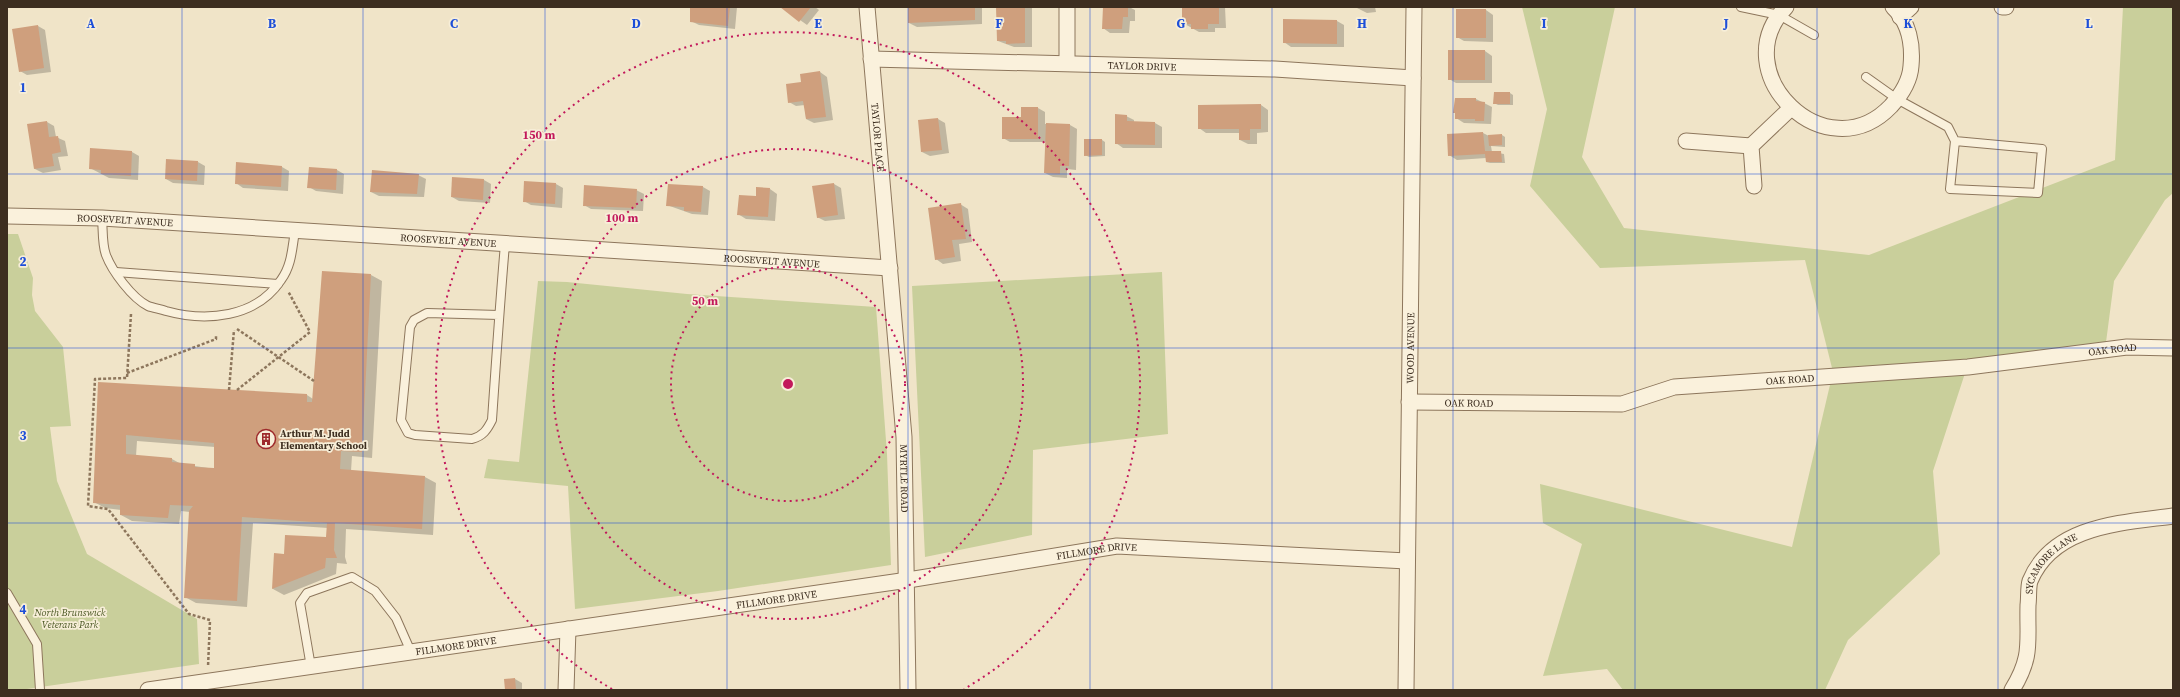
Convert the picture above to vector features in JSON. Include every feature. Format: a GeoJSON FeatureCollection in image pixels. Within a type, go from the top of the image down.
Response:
{"type":"FeatureCollection","features":[{"type":"Feature","properties":{"kind":"street","name":"TAYLOR PLACE"},"geometry":{"type":"LineString","coordinates":[[867,7],[890,268]]}},
{"type":"Feature","properties":{"kind":"street"},"geometry":{"type":"LineString","coordinates":[[1067,7],[1067,63]]}},
{"type":"Feature","properties":{"kind":"street","name":"WOOD AVENUE"},"geometry":{"type":"LineString","coordinates":[[1406,690],[1414,7]]}},
{"type":"Feature","properties":{"kind":"street"},"geometry":{"type":"LineString","coordinates":[[1782,11],[1769,41],[1768,62],[1775,88],[1791,108],[1810,121],[1825,126],[1842,128],[1873,120],[1886,111],[1897,99],[1906,85],[1912,54],[1910,38],[1901,10]]}},
{"type":"Feature","properties":{"kind":"street","name":"TAYLOR DRIVE"},"geometry":{"type":"LineString","coordinates":[[871,59],[1275,69],[1413,78]]}},
{"type":"Feature","properties":{"kind":"street"},"geometry":{"type":"LineString","coordinates":[[1686,141],[1751,146],[1791,108]]}},
{"type":"Feature","properties":{"kind":"street"},"geometry":{"type":"LineString","coordinates":[[1751,146],[1754,186]]}},
{"type":"Feature","properties":{"kind":"street","name":"ROOSEVELT AVENUE"},"geometry":{"type":"LineString","coordinates":[[7,216],[102,218],[890,268]]}},
{"type":"Feature","properties":{"kind":"street","name":"MYRTLE ROAD"},"geometry":{"type":"LineString","coordinates":[[890,268],[904,436],[908,580],[908,690]]}},
{"type":"Feature","properties":{"kind":"street","name":"OAK ROAD"},"geometry":{"type":"LineString","coordinates":[[1409,402],[1622,404],[1674,387],[1968,367],[2127,347],[2173,348]]}},
{"type":"Feature","properties":{"kind":"street","name":"SYCAMORE LANE"},"geometry":{"type":"LineString","coordinates":[[2012,690],[2023,672],[2029,642],[2028,606],[2030,582],[2048,555],[2061,544],[2078,534],[2120,523],[2173,516]]}},
{"type":"Feature","properties":{"kind":"street","name":"FILLMORE DRIVE"},"geometry":{"type":"LineString","coordinates":[[148,690],[219,685],[311,667],[908,580],[1117,546],[1407,562]]}},
{"type":"Feature","properties":{"kind":"street"},"geometry":{"type":"LineString","coordinates":[[566,690],[568,630]]}},
{"type":"Feature","properties":{"kind":"lane"},"geometry":{"type":"LineString","coordinates":[[1741,7],[1782,11],[1814,35]]}},
{"type":"Feature","properties":{"kind":"lane"},"geometry":{"type":"LineString","coordinates":[[1866,77],[1897,99],[1948,127],[1955,141],[1950,189],[2038,193],[2042,149],[1955,141]]}},
{"type":"Feature","properties":{"kind":"lane"},"geometry":{"type":"LineString","coordinates":[[102,218],[105,254],[122,282],[148,306],[184,316],[217,317],[242,310],[264,299],[278,284],[290,263],[295,230]]}},
{"type":"Feature","properties":{"kind":"lane"},"geometry":{"type":"LineString","coordinates":[[500,315],[427,313],[414,320],[410,327],[401,420],[408,432],[415,435],[472,439],[481,436],[488,429],[492,420],[500,315],[505,244]]}},
{"type":"Feature","properties":{"kind":"lane"},"geometry":{"type":"LineString","coordinates":[[116,272],[278,284]]}},
{"type":"Feature","properties":{"kind":"lane"},"geometry":{"type":"LineString","coordinates":[[311,667],[300,604],[306,593],[352,577],[375,591],[396,618],[411,652]]}},
{"type":"Feature","properties":{"kind":"lane"},"geometry":{"type":"LineString","coordinates":[[7,593],[37,644],[40,690]]}},
{"type":"Feature","properties":{"kind":"path"},"geometry":{"type":"LineString","coordinates":[[238,390],[310,332],[288,291]]}},
{"type":"Feature","properties":{"kind":"path"},"geometry":{"type":"LineString","coordinates":[[131,314],[127,378],[95,379],[88,506],[108,509],[189,614],[210,620],[208,669]]}},
{"type":"Feature","properties":{"kind":"path"},"geometry":{"type":"LineString","coordinates":[[229,390],[236,329],[314,381]]}},
{"type":"Feature","properties":{"kind":"path"},"geometry":{"type":"LineString","coordinates":[[127,373],[216,339],[216,335]]}},
{"type":"Feature","properties":{"kind":"green space"},"geometry":{"type":"Polygon","coordinates":[[[1522,7],[1615,7],[1582,157],[1624,228],[1869,255],[2115,160],[2123,7],[2173,7],[2173,193],[2165,200],[2114,281],[2105,350],[1969,361],[1933,471],[1940,554],[1848,640],[1825,690],[1623,690],[1607,669],[1543,676],[1582,544],[1543,523],[1540,484],[1792,547],[1833,372],[1805,260],[1600,268],[1530,186],[1547,109],[1522,7]]]}},
{"type":"Feature","properties":{"kind":"green space","name":"North Brunswick Veterans Park"},"geometry":{"type":"Polygon","coordinates":[[[7,234],[18,234],[33,278],[32,295],[35,311],[63,347],[71,426],[50,427],[57,481],[87,554],[197,619],[199,664],[20,690],[7,690],[7,234]]]}},
{"type":"Feature","properties":{"kind":"green space"},"geometry":{"type":"Polygon","coordinates":[[[1162,272],[1168,434],[1033,450],[1032,535],[925,557],[912,286],[1162,272]]]}},
{"type":"Feature","properties":{"kind":"green space"},"geometry":{"type":"Polygon","coordinates":[[[538,281],[567,282],[687,294],[876,307],[887,454],[891,565],[718,591],[575,609],[568,486],[484,478],[488,459],[519,462],[538,281]]]}},
{"type":"Feature","properties":{"kind":"building"},"geometry":{"type":"Polygon","coordinates":[[[690,7],[730,7],[728,26],[690,22],[690,7]]]}},
{"type":"Feature","properties":{"kind":"building"},"geometry":{"type":"Polygon","coordinates":[[[780,7],[811,7],[799,22],[780,7]]]}},
{"type":"Feature","properties":{"kind":"building"},"geometry":{"type":"Polygon","coordinates":[[[908,7],[975,7],[975,20],[908,23],[908,7]]]}},
{"type":"Feature","properties":{"kind":"building"},"geometry":{"type":"Polygon","coordinates":[[[996,7],[1025,7],[1025,43],[1006,44],[1006,41],[997,41],[996,7]]]}},
{"type":"Feature","properties":{"kind":"building"},"geometry":{"type":"Polygon","coordinates":[[[1103,7],[1128,7],[1128,17],[1123,17],[1122,29],[1102,29],[1103,7]]]}},
{"type":"Feature","properties":{"kind":"building"},"geometry":{"type":"Polygon","coordinates":[[[1182,7],[1219,7],[1219,24],[1208,24],[1208,29],[1191,29],[1191,24],[1182,24],[1182,7]]]}},
{"type":"Feature","properties":{"kind":"building"},"geometry":{"type":"Polygon","coordinates":[[[1456,9],[1486,9],[1486,38],[1456,38],[1456,9]]]}},
{"type":"Feature","properties":{"kind":"building"},"geometry":{"type":"Polygon","coordinates":[[[1283,19],[1337,20],[1337,44],[1283,43],[1283,19]]]}},
{"type":"Feature","properties":{"kind":"building"},"geometry":{"type":"Polygon","coordinates":[[[38,25],[44,68],[19,72],[12,29],[38,25]]]}},
{"type":"Feature","properties":{"kind":"building"},"geometry":{"type":"Polygon","coordinates":[[[1448,50],[1485,50],[1485,80],[1448,80],[1448,50]]]}},
{"type":"Feature","properties":{"kind":"building"},"geometry":{"type":"Polygon","coordinates":[[[820,71],[826,117],[806,119],[803,101],[788,103],[786,84],[801,82],[800,74],[820,71]]]}},
{"type":"Feature","properties":{"kind":"building"},"geometry":{"type":"Polygon","coordinates":[[[1494,92],[1510,92],[1510,104],[1493,104],[1494,92]]]}},
{"type":"Feature","properties":{"kind":"building"},"geometry":{"type":"Polygon","coordinates":[[[1455,98],[1476,98],[1476,101],[1485,102],[1484,121],[1475,121],[1475,119],[1455,119],[1455,113],[1453,113],[1455,98]]]}},
{"type":"Feature","properties":{"kind":"building"},"geometry":{"type":"Polygon","coordinates":[[[1261,104],[1261,129],[1250,129],[1250,140],[1239,140],[1239,129],[1198,129],[1198,105],[1261,104]]]}},
{"type":"Feature","properties":{"kind":"building"},"geometry":{"type":"Polygon","coordinates":[[[1021,107],[1038,107],[1038,139],[1002,139],[1002,117],[1021,117],[1021,107]]]}},
{"type":"Feature","properties":{"kind":"building"},"geometry":{"type":"Polygon","coordinates":[[[1115,114],[1127,115],[1127,121],[1155,122],[1155,145],[1115,144],[1115,114]]]}},
{"type":"Feature","properties":{"kind":"building"},"geometry":{"type":"Polygon","coordinates":[[[938,118],[942,150],[921,152],[918,120],[938,118]]]}},
{"type":"Feature","properties":{"kind":"building"},"geometry":{"type":"Polygon","coordinates":[[[47,121],[49,137],[58,136],[61,152],[52,154],[54,166],[34,169],[27,124],[47,121]]]}},
{"type":"Feature","properties":{"kind":"building"},"geometry":{"type":"Polygon","coordinates":[[[1046,123],[1070,124],[1069,166],[1060,166],[1060,174],[1044,173],[1046,123]]]}},
{"type":"Feature","properties":{"kind":"building"},"geometry":{"type":"Polygon","coordinates":[[[1483,132],[1485,151],[1501,151],[1502,162],[1486,162],[1485,154],[1448,156],[1447,134],[1483,132]]]}},
{"type":"Feature","properties":{"kind":"building"},"geometry":{"type":"Polygon","coordinates":[[[1502,134],[1502,145],[1489,146],[1488,135],[1502,134]]]}},
{"type":"Feature","properties":{"kind":"building"},"geometry":{"type":"Polygon","coordinates":[[[1084,139],[1102,139],[1102,155],[1084,156],[1084,139]]]}},
{"type":"Feature","properties":{"kind":"building"},"geometry":{"type":"Polygon","coordinates":[[[90,148],[132,151],[131,176],[101,174],[101,170],[89,169],[90,148]]]}},
{"type":"Feature","properties":{"kind":"building"},"geometry":{"type":"Polygon","coordinates":[[[166,159],[198,161],[197,181],[165,179],[166,159]]]}},
{"type":"Feature","properties":{"kind":"building"},"geometry":{"type":"Polygon","coordinates":[[[236,162],[282,166],[281,187],[235,184],[236,162]]]}},
{"type":"Feature","properties":{"kind":"building"},"geometry":{"type":"Polygon","coordinates":[[[309,167],[337,169],[336,190],[307,188],[309,167]]]}},
{"type":"Feature","properties":{"kind":"building"},"geometry":{"type":"Polygon","coordinates":[[[372,170],[419,174],[417,194],[370,192],[372,170]]]}},
{"type":"Feature","properties":{"kind":"building"},"geometry":{"type":"Polygon","coordinates":[[[452,177],[484,179],[483,200],[451,197],[452,177]]]}},
{"type":"Feature","properties":{"kind":"building"},"geometry":{"type":"Polygon","coordinates":[[[524,181],[556,183],[555,204],[523,202],[524,181]]]}},
{"type":"Feature","properties":{"kind":"building"},"geometry":{"type":"Polygon","coordinates":[[[834,183],[838,215],[817,218],[812,186],[834,183]]]}},
{"type":"Feature","properties":{"kind":"building"},"geometry":{"type":"Polygon","coordinates":[[[668,184],[703,186],[701,212],[684,211],[684,207],[666,206],[668,184]]]}},
{"type":"Feature","properties":{"kind":"building"},"geometry":{"type":"Polygon","coordinates":[[[584,185],[637,189],[636,208],[583,206],[584,185]]]}},
{"type":"Feature","properties":{"kind":"building"},"geometry":{"type":"Polygon","coordinates":[[[756,187],[770,188],[768,217],[737,215],[739,195],[756,196],[756,187]]]}},
{"type":"Feature","properties":{"kind":"building"},"geometry":{"type":"Polygon","coordinates":[[[961,203],[966,239],[952,240],[955,257],[935,260],[928,208],[961,203]]]}},
{"type":"Feature","properties":{"kind":"building","name":"Arthur M. Judd Elementary School"},"geometry":{"type":"Polygon","coordinates":[[[322,271],[371,274],[362,452],[341,451],[340,469],[425,476],[422,529],[335,523],[334,550],[337,558],[326,558],[325,568],[272,589],[274,553],[284,554],[285,535],[326,537],[327,523],[242,517],[237,601],[184,598],[189,511],[193,506],[170,505],[168,518],[120,515],[120,505],[93,503],[98,382],[307,394],[307,402],[312,402],[322,271]],[[126,435],[126,454],[172,458],[172,462],[195,464],[195,467],[214,468],[214,443],[126,435]]]}},
{"type":"Feature","properties":{"kind":"building"},"geometry":{"type":"Polygon","coordinates":[[[515,678],[516,690],[505,690],[504,679],[515,678]]]}},
{"type":"Feature","properties":{"kind":"place","name":"Arthur M. Judd Elementary School"},"geometry":{"type":"Point","coordinates":[266,439]}}]}
